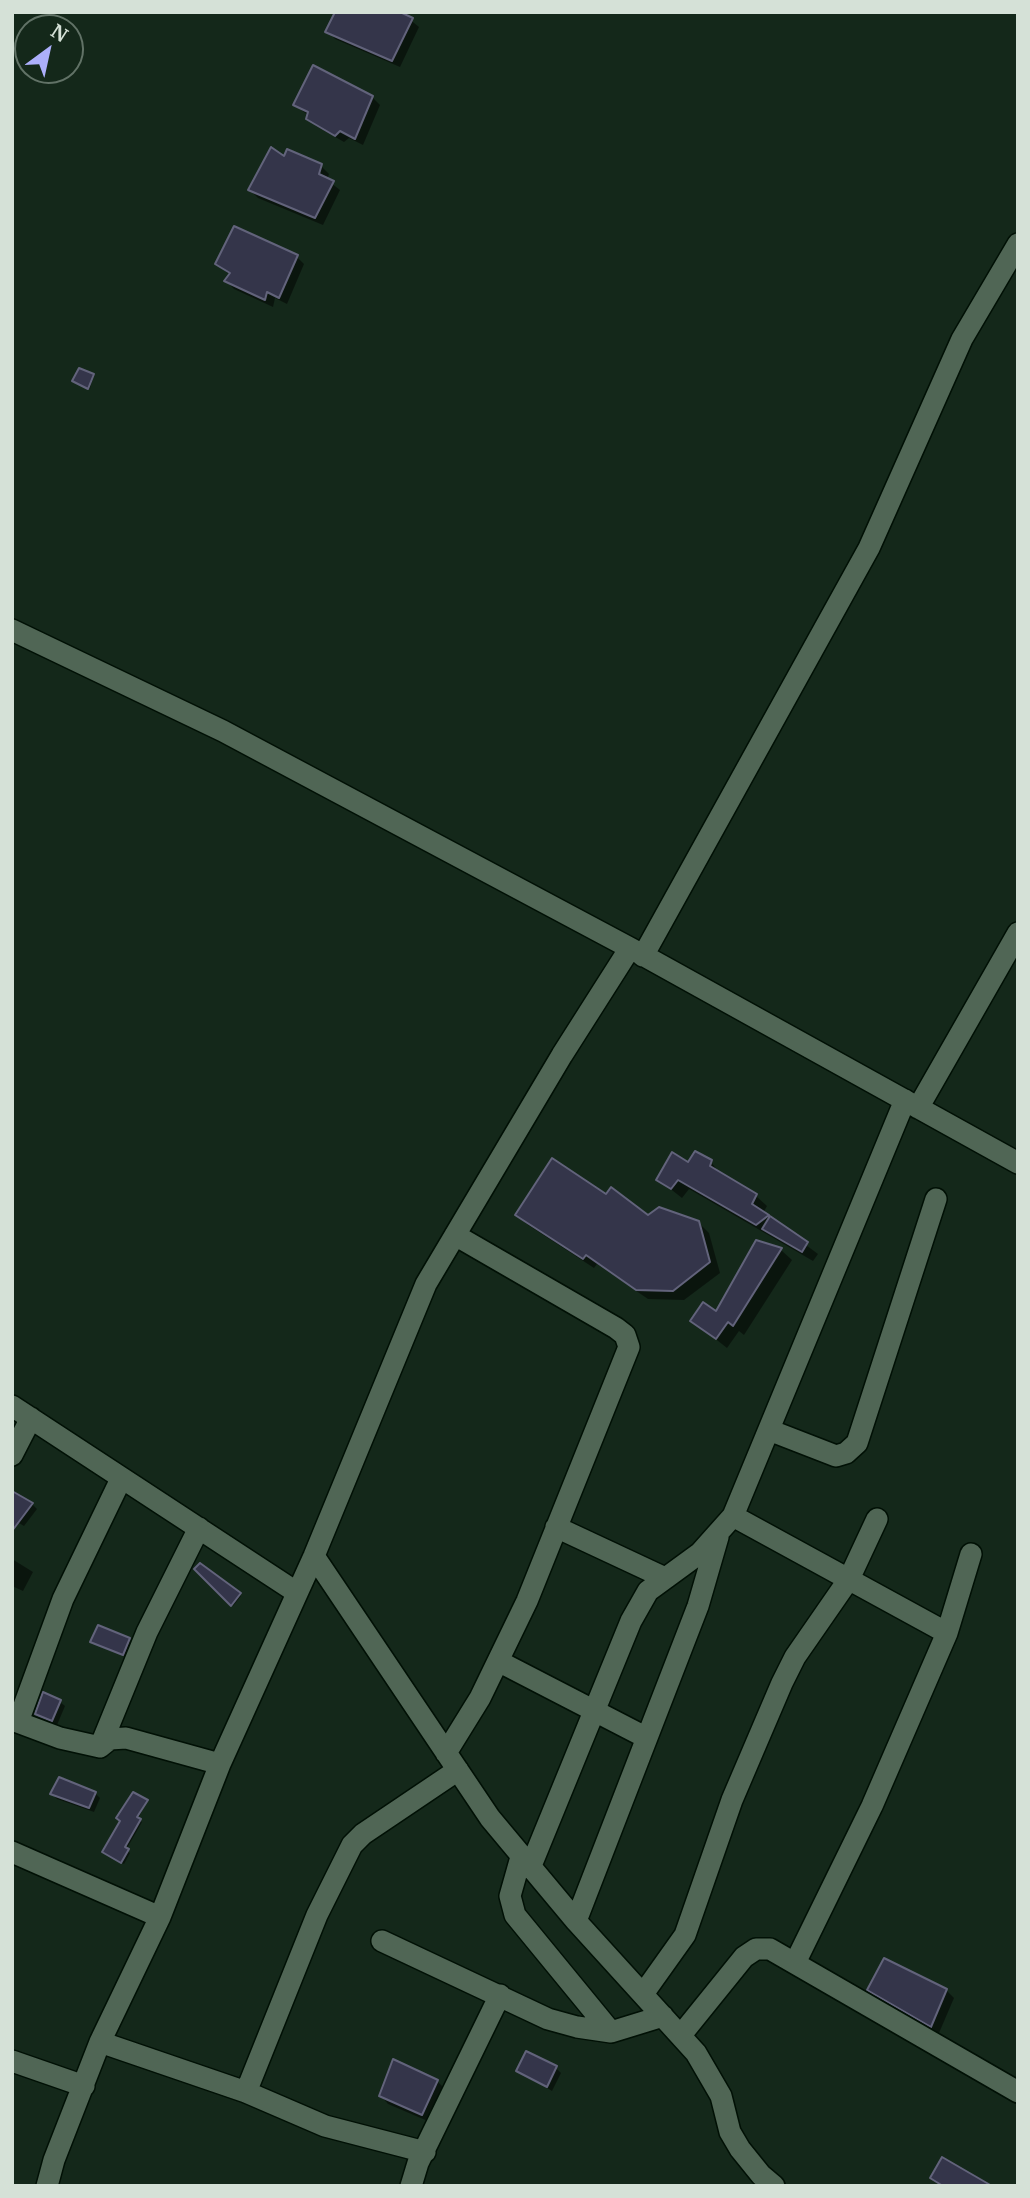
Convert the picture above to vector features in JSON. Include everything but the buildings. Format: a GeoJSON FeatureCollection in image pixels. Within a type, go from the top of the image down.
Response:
{"type":"FeatureCollection","features":[{"type":"Feature","properties":{"kind":"street"},"geometry":{"type":"LineString","coordinates":[[47,2186],[54,2160],[100,2042],[160,1917],[220,1764],[314,1556],[426,1284],[637,952],[869,548],[962,339],[1018,244]]}},
{"type":"Feature","properties":{"kind":"street"},"geometry":{"type":"LineString","coordinates":[[12,630],[223,731],[637,952],[1018,1163]]}},
{"type":"Feature","properties":{"kind":"street"},"geometry":{"type":"LineString","coordinates":[[611,2032],[515,1915],[510,1896],[594,1712],[631,1621],[648,1591],[663,1577],[699,1553],[733,1516],[912,1104],[1018,933]]}},
{"type":"Feature","properties":{"kind":"street"},"geometry":{"type":"LineString","coordinates":[[769,1430],[836,1456],[846,1453],[857,1443],[936,1199]]}},
{"type":"Feature","properties":{"kind":"street"},"geometry":{"type":"LineString","coordinates":[[246,2092],[317,1915],[352,1845],[363,1833],[452,1762],[556,1527],[629,1347],[625,1335],[455,1235]]}},
{"type":"Feature","properties":{"kind":"street"},"geometry":{"type":"LineString","coordinates":[[12,1406],[296,1592]]}},
{"type":"Feature","properties":{"kind":"street"},"geometry":{"type":"LineString","coordinates":[[12,1455],[31,1418]]}},
{"type":"Feature","properties":{"kind":"street"},"geometry":{"type":"LineString","coordinates":[[100,1747],[60,1738],[15,1721],[63,1599],[121,1479]]}},
{"type":"Feature","properties":{"kind":"street"},"geometry":{"type":"LineString","coordinates":[[733,1516],[947,1633]]}},
{"type":"Feature","properties":{"kind":"street"},"geometry":{"type":"LineString","coordinates":[[643,1994],[685,1935],[732,1800],[795,1657],[849,1579],[877,1519]]}},
{"type":"Feature","properties":{"kind":"street"},"geometry":{"type":"LineString","coordinates":[[556,1527],[663,1577]]}},
{"type":"Feature","properties":{"kind":"street"},"geometry":{"type":"LineString","coordinates":[[100,1747],[147,1632],[199,1528]]}},
{"type":"Feature","properties":{"kind":"street"},"geometry":{"type":"LineString","coordinates":[[576,1921],[698,1606],[718,1535]]}},
{"type":"Feature","properties":{"kind":"street"},"geometry":{"type":"LineString","coordinates":[[795,1963],[872,1806],[947,1633],[971,1554]]}},
{"type":"Feature","properties":{"kind":"street"},"geometry":{"type":"LineString","coordinates":[[314,1556],[452,1762],[525,1862],[696,2053],[715,2085],[730,2132],[761,2175],[774,2186]]}},
{"type":"Feature","properties":{"kind":"street"},"geometry":{"type":"LineString","coordinates":[[498,1661],[647,1738]]}},
{"type":"Feature","properties":{"kind":"street"},"geometry":{"type":"LineString","coordinates":[[100,1747],[110,1739],[126,1738],[220,1764]]}},
{"type":"Feature","properties":{"kind":"street"},"geometry":{"type":"LineString","coordinates":[[12,1852],[160,1917]]}},
{"type":"Feature","properties":{"kind":"street"},"geometry":{"type":"LineString","coordinates":[[382,1941],[548,2018],[577,2027],[611,2032],[663,2016]]}},
{"type":"Feature","properties":{"kind":"street"},"geometry":{"type":"LineString","coordinates":[[681,2035],[744,1957],[756,1949],[771,1949],[1017,2088]]}},
{"type":"Feature","properties":{"kind":"street"},"geometry":{"type":"LineString","coordinates":[[411,2186],[474,2043],[500,1995]]}},
{"type":"Feature","properties":{"kind":"street"},"geometry":{"type":"LineString","coordinates":[[100,2042],[246,2092],[325,2126],[425,2152]]}},
{"type":"Feature","properties":{"kind":"street"},"geometry":{"type":"LineString","coordinates":[[12,2061],[84,2086]]}}]}
